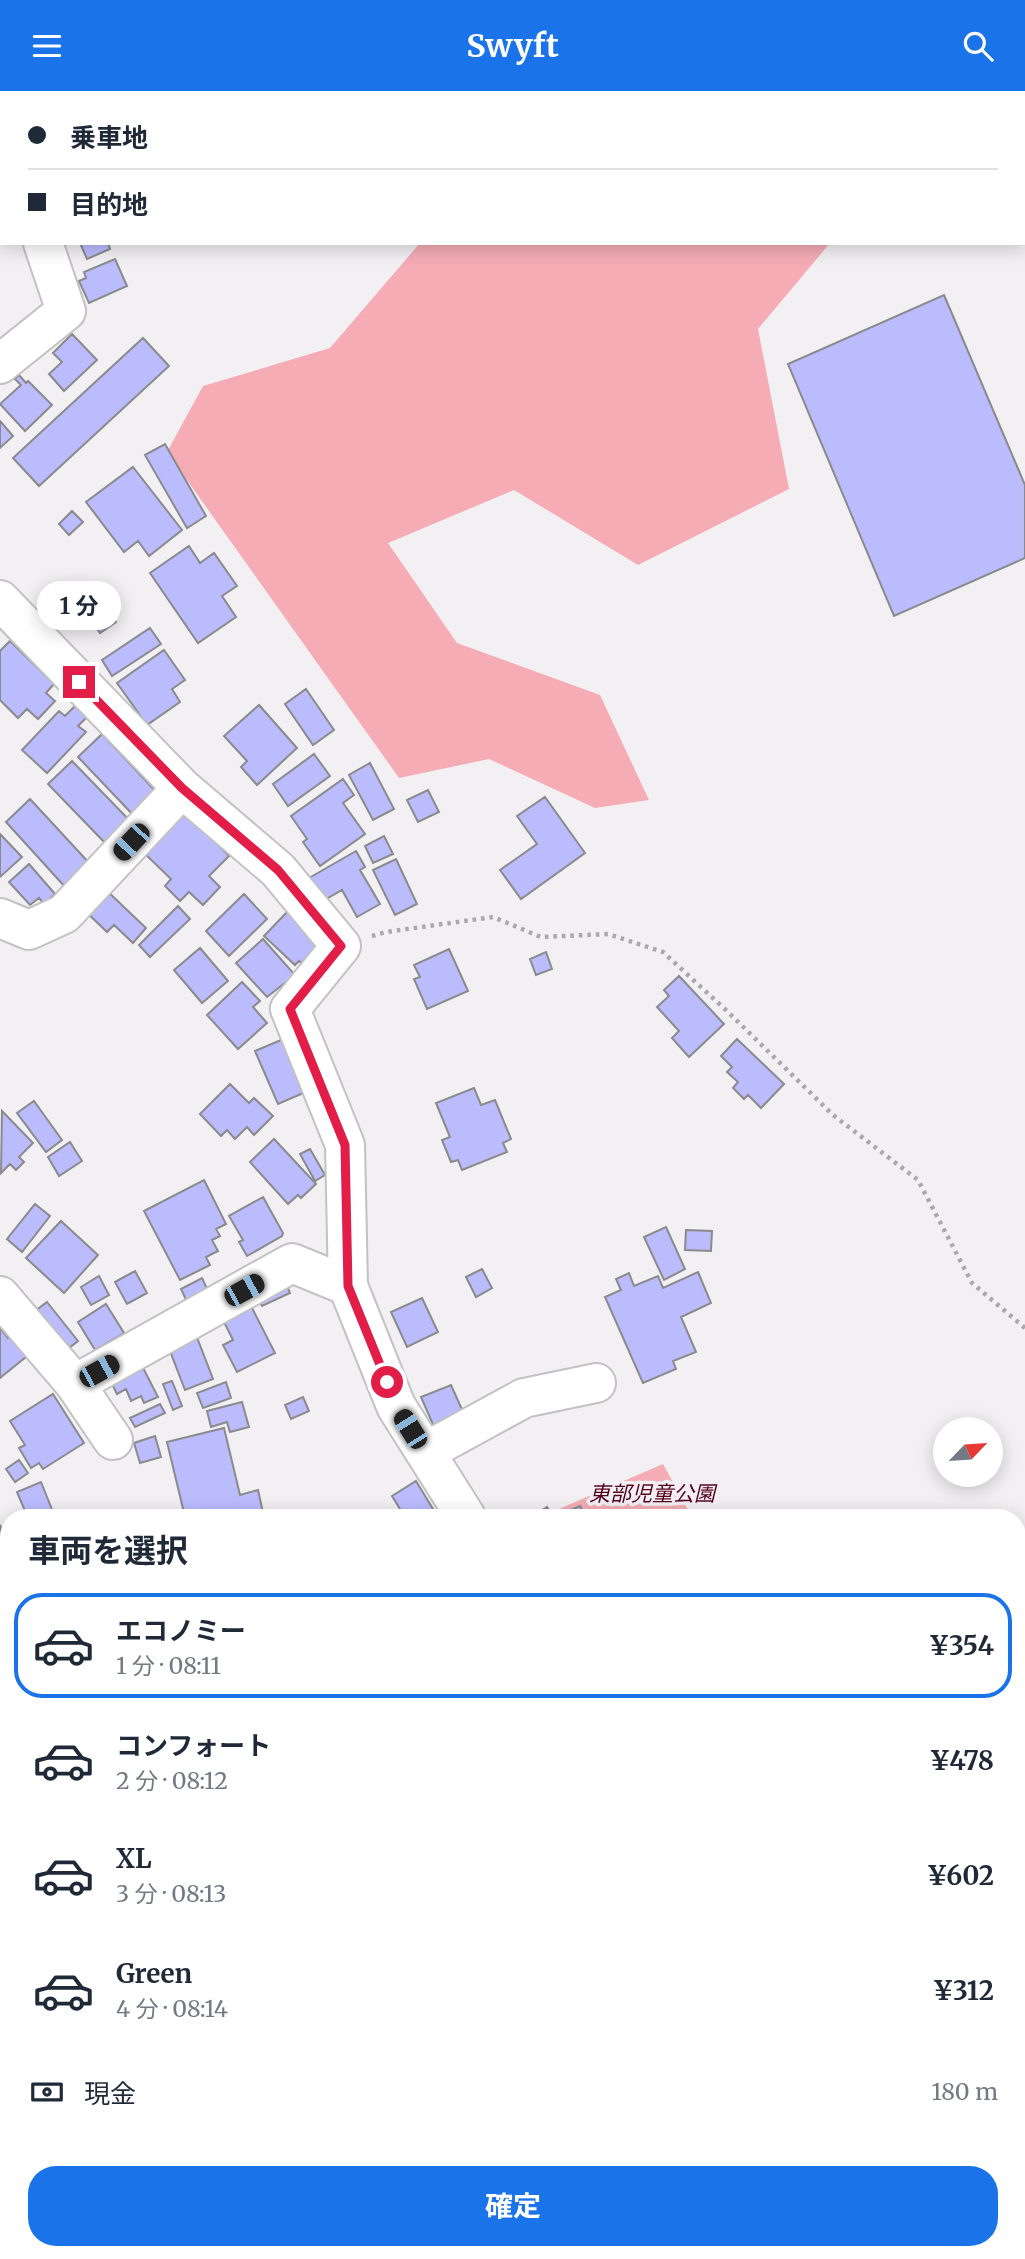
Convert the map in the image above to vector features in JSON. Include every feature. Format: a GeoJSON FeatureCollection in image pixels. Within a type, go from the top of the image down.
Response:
{"type":"FeatureCollection","features":[{"type":"Feature","properties":{"kind":"street"},"geometry":{"type":"LineString","coordinates":[[1,361],[66,311],[44,245]]}},
{"type":"Feature","properties":{"kind":"street"},"geometry":{"type":"LineString","coordinates":[[0,600],[182,788],[278,870],[341,946],[290,1009],[345,1145],[348,1286],[396,1406],[461,1509]]}},
{"type":"Feature","properties":{"kind":"street"},"geometry":{"type":"LineString","coordinates":[[0,918],[29,930],[64,914],[182,788]]}},
{"type":"Feature","properties":{"kind":"street"},"geometry":{"type":"LineString","coordinates":[[75,1384],[292,1263],[348,1286]]}},
{"type":"Feature","properties":{"kind":"street"},"geometry":{"type":"LineString","coordinates":[[0,1297],[75,1384],[113,1440]]}},
{"type":"Feature","properties":{"kind":"street"},"geometry":{"type":"LineString","coordinates":[[425,1452],[524,1398],[596,1383]]}},
{"type":"Feature","properties":{"kind":"path"},"geometry":{"type":"LineString","coordinates":[[341,946],[386,932],[493,917],[541,937],[608,934],[663,953],[727,1010],[833,1115],[918,1180],[972,1283],[1025,1328]]}},
{"type":"Feature","properties":{"kind":"green space"},"geometry":{"type":"Polygon","coordinates":[[[418,245],[828,245],[758,329],[789,489],[638,565],[514,490],[388,543],[457,643],[600,695],[649,800],[595,808],[489,759],[399,778],[167,452],[203,386],[330,348],[418,245]]]}},
{"type":"Feature","properties":{"kind":"green space","name":"東部児童公園"},"geometry":{"type":"Polygon","coordinates":[[[663,1464],[688,1509],[559,1509],[663,1464]]]}},
{"type":"Feature","properties":{"kind":"building"},"geometry":{"type":"Polygon","coordinates":[[[81,245],[109,245],[110,249],[87,259],[81,245]]]}},
{"type":"Feature","properties":{"kind":"building"},"geometry":{"type":"Polygon","coordinates":[[[115,259],[127,286],[89,303],[79,281],[86,278],[84,272],[115,259]]]}},
{"type":"Feature","properties":{"kind":"building"},"geometry":{"type":"Polygon","coordinates":[[[944,295],[1025,485],[1025,558],[894,616],[788,364],[944,295]]]}},
{"type":"Feature","properties":{"kind":"building"},"geometry":{"type":"Polygon","coordinates":[[[72,334],[97,360],[64,391],[49,374],[62,362],[53,353],[72,334]]]}},
{"type":"Feature","properties":{"kind":"building"},"geometry":{"type":"Polygon","coordinates":[[[143,338],[169,366],[39,486],[13,458],[143,338]]]}},
{"type":"Feature","properties":{"kind":"building"},"geometry":{"type":"Polygon","coordinates":[[[19,375],[52,405],[25,431],[0,404],[21,385],[15,379],[19,375]]]}},
{"type":"Feature","properties":{"kind":"building"},"geometry":{"type":"Polygon","coordinates":[[[0,421],[13,436],[0,448],[0,421]]]}},
{"type":"Feature","properties":{"kind":"building"},"geometry":{"type":"Polygon","coordinates":[[[165,444],[206,516],[187,528],[145,455],[165,444]]]}},
{"type":"Feature","properties":{"kind":"building"},"geometry":{"type":"Polygon","coordinates":[[[133,467],[182,530],[149,556],[138,541],[124,552],[86,502],[133,467]]]}},
{"type":"Feature","properties":{"kind":"building"},"geometry":{"type":"Polygon","coordinates":[[[72,511],[83,522],[69,535],[59,524],[72,511]]]}},
{"type":"Feature","properties":{"kind":"building"},"geometry":{"type":"Polygon","coordinates":[[[189,546],[200,563],[214,553],[237,586],[222,596],[236,617],[198,643],[150,573],[189,546]]]}},
{"type":"Feature","properties":{"kind":"building"},"geometry":{"type":"Polygon","coordinates":[[[105,606],[116,622],[100,633],[89,617],[105,606]]]}},
{"type":"Feature","properties":{"kind":"building"},"geometry":{"type":"Polygon","coordinates":[[[150,628],[161,644],[112,676],[102,660],[150,628]]]}},
{"type":"Feature","properties":{"kind":"building"},"geometry":{"type":"Polygon","coordinates":[[[10,641],[54,684],[46,693],[55,701],[38,719],[27,709],[18,718],[0,700],[0,651],[10,641]]]}},
{"type":"Feature","properties":{"kind":"building"},"geometry":{"type":"Polygon","coordinates":[[[164,650],[185,680],[172,689],[180,702],[147,725],[117,683],[164,650]]]}},
{"type":"Feature","properties":{"kind":"building"},"geometry":{"type":"Polygon","coordinates":[[[306,689],[334,730],[313,745],[285,704],[306,689]]]}},
{"type":"Feature","properties":{"kind":"building"},"geometry":{"type":"Polygon","coordinates":[[[76,705],[88,716],[78,726],[86,732],[47,773],[22,750],[59,711],[65,716],[76,705]]]}},
{"type":"Feature","properties":{"kind":"building"},"geometry":{"type":"Polygon","coordinates":[[[259,705],[297,748],[257,785],[241,767],[247,761],[224,736],[259,705]]]}},
{"type":"Feature","properties":{"kind":"building"},"geometry":{"type":"Polygon","coordinates":[[[102,734],[161,797],[137,819],[78,757],[102,734]]]}},
{"type":"Feature","properties":{"kind":"building"},"geometry":{"type":"Polygon","coordinates":[[[314,754],[330,776],[288,806],[273,784],[314,754]]]}},
{"type":"Feature","properties":{"kind":"building"},"geometry":{"type":"Polygon","coordinates":[[[72,761],[132,823],[108,846],[48,784],[72,761]]]}},
{"type":"Feature","properties":{"kind":"building"},"geometry":{"type":"Polygon","coordinates":[[[370,763],[394,809],[373,820],[349,775],[370,763]]]}},
{"type":"Feature","properties":{"kind":"building"},"geometry":{"type":"Polygon","coordinates":[[[343,779],[354,795],[343,803],[365,834],[320,866],[303,842],[307,839],[291,816],[343,779]]]}},
{"type":"Feature","properties":{"kind":"building"},"geometry":{"type":"Polygon","coordinates":[[[428,790],[439,812],[418,822],[407,800],[428,790]]]}},
{"type":"Feature","properties":{"kind":"building"},"geometry":{"type":"Polygon","coordinates":[[[545,797],[585,853],[521,899],[500,870],[537,844],[517,816],[545,797]]]}},
{"type":"Feature","properties":{"kind":"building"},"geometry":{"type":"Polygon","coordinates":[[[30,799],[91,865],[66,888],[6,822],[30,799]]]}},
{"type":"Feature","properties":{"kind":"building"},"geometry":{"type":"Polygon","coordinates":[[[185,803],[207,833],[229,856],[209,876],[220,887],[203,905],[189,892],[180,901],[165,886],[171,879],[140,849],[185,803]]]}},
{"type":"Feature","properties":{"kind":"building"},"geometry":{"type":"Polygon","coordinates":[[[0,834],[22,857],[0,877],[0,834]]]}},
{"type":"Feature","properties":{"kind":"building"},"geometry":{"type":"Polygon","coordinates":[[[384,836],[393,854],[373,863],[365,846],[384,836]]]}},
{"type":"Feature","properties":{"kind":"building"},"geometry":{"type":"Polygon","coordinates":[[[356,851],[365,867],[360,870],[380,904],[357,917],[342,890],[323,901],[309,878],[356,851]]]}},
{"type":"Feature","properties":{"kind":"building"},"geometry":{"type":"Polygon","coordinates":[[[396,859],[417,904],[395,915],[373,870],[396,859]]]}},
{"type":"Feature","properties":{"kind":"building"},"geometry":{"type":"Polygon","coordinates":[[[29,864],[55,894],[44,904],[39,898],[30,905],[9,882],[29,864]]]}},
{"type":"Feature","properties":{"kind":"building"},"geometry":{"type":"Polygon","coordinates":[[[103,887],[146,928],[133,943],[114,925],[107,932],[83,909],[103,887]]]}},
{"type":"Feature","properties":{"kind":"building"},"geometry":{"type":"Polygon","coordinates":[[[244,894],[267,919],[229,956],[206,931],[244,894]]]}},
{"type":"Feature","properties":{"kind":"building"},"geometry":{"type":"Polygon","coordinates":[[[178,906],[190,919],[150,957],[139,945],[178,906]]]}},
{"type":"Feature","properties":{"kind":"building"},"geometry":{"type":"Polygon","coordinates":[[[290,909],[323,940],[301,963],[299,961],[295,965],[264,936],[290,909]]]}},
{"type":"Feature","properties":{"kind":"building"},"geometry":{"type":"Polygon","coordinates":[[[263,939],[295,975],[267,997],[236,963],[263,939]]]}},
{"type":"Feature","properties":{"kind":"building"},"geometry":{"type":"Polygon","coordinates":[[[200,948],[228,981],[202,1003],[174,970],[200,948]]]}},
{"type":"Feature","properties":{"kind":"building"},"geometry":{"type":"Polygon","coordinates":[[[449,949],[468,991],[427,1009],[414,979],[420,977],[414,965],[449,949]]]}},
{"type":"Feature","properties":{"kind":"building"},"geometry":{"type":"Polygon","coordinates":[[[546,952],[552,969],[536,975],[530,959],[546,952]]]}},
{"type":"Feature","properties":{"kind":"building"},"geometry":{"type":"Polygon","coordinates":[[[679,976],[724,1024],[689,1057],[672,1038],[679,1031],[657,1007],[669,996],[664,990],[679,976]]]}},
{"type":"Feature","properties":{"kind":"building"},"geometry":{"type":"Polygon","coordinates":[[[242,982],[260,1001],[253,1007],[267,1023],[238,1049],[207,1015],[242,982]]]}},
{"type":"Feature","properties":{"kind":"building"},"geometry":{"type":"Polygon","coordinates":[[[737,1039],[784,1084],[761,1108],[748,1095],[744,1099],[733,1088],[738,1082],[727,1072],[732,1067],[721,1056],[737,1039]]]}},
{"type":"Feature","properties":{"kind":"building"},"geometry":{"type":"Polygon","coordinates":[[[281,1040],[308,1091],[278,1104],[255,1051],[281,1040]]]}},
{"type":"Feature","properties":{"kind":"building"},"geometry":{"type":"Polygon","coordinates":[[[230,1084],[249,1103],[254,1098],[273,1116],[254,1135],[247,1127],[235,1139],[227,1130],[221,1136],[200,1114],[230,1084]]]}},
{"type":"Feature","properties":{"kind":"building"},"geometry":{"type":"Polygon","coordinates":[[[474,1088],[481,1105],[495,1100],[511,1139],[503,1143],[507,1152],[462,1170],[458,1160],[451,1162],[442,1140],[450,1137],[436,1103],[474,1088]]]}},
{"type":"Feature","properties":{"kind":"building"},"geometry":{"type":"Polygon","coordinates":[[[34,1101],[62,1140],[46,1152],[17,1113],[34,1101]]]}},
{"type":"Feature","properties":{"kind":"building"},"geometry":{"type":"Polygon","coordinates":[[[2,1111],[33,1143],[19,1157],[24,1162],[16,1170],[10,1164],[1,1173],[2,1111]]]}},
{"type":"Feature","properties":{"kind":"building"},"geometry":{"type":"Polygon","coordinates":[[[274,1139],[316,1184],[301,1198],[298,1195],[288,1204],[250,1162],[274,1139]]]}},
{"type":"Feature","properties":{"kind":"building"},"geometry":{"type":"Polygon","coordinates":[[[70,1142],[82,1161],[59,1176],[48,1157],[70,1142]]]}},
{"type":"Feature","properties":{"kind":"building"},"geometry":{"type":"Polygon","coordinates":[[[310,1149],[325,1175],[315,1181],[300,1154],[310,1149]]]}},
{"type":"Feature","properties":{"kind":"building"},"geometry":{"type":"Polygon","coordinates":[[[204,1180],[226,1224],[216,1229],[220,1236],[212,1240],[218,1251],[206,1257],[210,1265],[180,1280],[144,1211],[204,1180]]]}},
{"type":"Feature","properties":{"kind":"building"},"geometry":{"type":"Polygon","coordinates":[[[263,1197],[283,1233],[247,1256],[239,1242],[243,1240],[229,1216],[263,1197]]]}},
{"type":"Feature","properties":{"kind":"building"},"geometry":{"type":"Polygon","coordinates":[[[35,1204],[50,1216],[22,1252],[7,1239],[35,1204]]]}},
{"type":"Feature","properties":{"kind":"building"},"geometry":{"type":"Polygon","coordinates":[[[61,1221],[98,1255],[64,1293],[26,1258],[61,1221]]]}},
{"type":"Feature","properties":{"kind":"building"},"geometry":{"type":"Polygon","coordinates":[[[666,1227],[685,1269],[664,1280],[644,1237],[666,1227]]]}},
{"type":"Feature","properties":{"kind":"building"},"geometry":{"type":"Polygon","coordinates":[[[686,1230],[712,1231],[711,1251],[685,1250],[686,1230]]]}},
{"type":"Feature","properties":{"kind":"building"},"geometry":{"type":"Polygon","coordinates":[[[482,1269],[492,1288],[476,1297],[466,1277],[482,1269]]]}},
{"type":"Feature","properties":{"kind":"building"},"geometry":{"type":"Polygon","coordinates":[[[135,1271],[147,1293],[127,1304],[115,1282],[135,1271]]]}},
{"type":"Feature","properties":{"kind":"building"},"geometry":{"type":"Polygon","coordinates":[[[698,1272],[711,1303],[681,1317],[696,1352],[673,1361],[676,1369],[643,1383],[605,1297],[621,1290],[616,1279],[629,1273],[634,1286],[658,1276],[663,1288],[698,1272]]]}},
{"type":"Feature","properties":{"kind":"building"},"geometry":{"type":"Polygon","coordinates":[[[99,1276],[109,1295],[91,1305],[81,1287],[99,1276]]]}},
{"type":"Feature","properties":{"kind":"building"},"geometry":{"type":"Polygon","coordinates":[[[202,1278],[208,1291],[187,1302],[181,1289],[202,1278]]]}},
{"type":"Feature","properties":{"kind":"building"},"geometry":{"type":"Polygon","coordinates":[[[284,1279],[290,1293],[262,1306],[255,1292],[284,1279]]]}},
{"type":"Feature","properties":{"kind":"building"},"geometry":{"type":"Polygon","coordinates":[[[422,1298],[438,1332],[407,1347],[391,1312],[422,1298]]]}},
{"type":"Feature","properties":{"kind":"building"},"geometry":{"type":"Polygon","coordinates":[[[47,1302],[78,1341],[65,1351],[34,1312],[47,1302]]]}},
{"type":"Feature","properties":{"kind":"building"},"geometry":{"type":"Polygon","coordinates":[[[106,1304],[124,1333],[95,1350],[78,1322],[106,1304]]]}},
{"type":"Feature","properties":{"kind":"building"},"geometry":{"type":"Polygon","coordinates":[[[250,1304],[275,1353],[237,1372],[223,1345],[233,1340],[222,1318],[250,1304]]]}},
{"type":"Feature","properties":{"kind":"building"},"geometry":{"type":"Polygon","coordinates":[[[193,1327],[213,1379],[185,1390],[165,1338],[193,1327]]]}},
{"type":"Feature","properties":{"kind":"building"},"geometry":{"type":"Polygon","coordinates":[[[0,1328],[8,1338],[20,1328],[37,1348],[0,1378],[0,1328]]]}},
{"type":"Feature","properties":{"kind":"building"},"geometry":{"type":"Polygon","coordinates":[[[138,1358],[158,1397],[144,1403],[141,1396],[131,1401],[126,1389],[117,1394],[107,1374],[138,1358]]]}},
{"type":"Feature","properties":{"kind":"building"},"geometry":{"type":"Polygon","coordinates":[[[172,1381],[182,1406],[173,1410],[163,1384],[172,1381]]]}},
{"type":"Feature","properties":{"kind":"building"},"geometry":{"type":"Polygon","coordinates":[[[226,1382],[231,1398],[203,1408],[197,1393],[226,1382]]]}},
{"type":"Feature","properties":{"kind":"building"},"geometry":{"type":"Polygon","coordinates":[[[451,1385],[464,1414],[434,1427],[421,1397],[451,1385]]]}},
{"type":"Feature","properties":{"kind":"building"},"geometry":{"type":"Polygon","coordinates":[[[53,1394],[84,1443],[43,1469],[39,1463],[31,1468],[19,1448],[25,1445],[10,1421],[53,1394]]]}},
{"type":"Feature","properties":{"kind":"building"},"geometry":{"type":"Polygon","coordinates":[[[303,1397],[309,1411],[291,1419],[285,1405],[303,1397]]]}},
{"type":"Feature","properties":{"kind":"building"},"geometry":{"type":"Polygon","coordinates":[[[242,1402],[249,1427],[230,1432],[227,1422],[211,1427],[207,1411],[242,1402]]]}},
{"type":"Feature","properties":{"kind":"building"},"geometry":{"type":"Polygon","coordinates":[[[160,1404],[165,1413],[135,1427],[130,1418],[160,1404]]]}},
{"type":"Feature","properties":{"kind":"building"},"geometry":{"type":"Polygon","coordinates":[[[224,1428],[240,1495],[258,1490],[262,1509],[183,1509],[167,1442],[224,1428]]]}},
{"type":"Feature","properties":{"kind":"building"},"geometry":{"type":"Polygon","coordinates":[[[155,1436],[161,1457],[140,1463],[134,1443],[155,1436]]]}},
{"type":"Feature","properties":{"kind":"building"},"geometry":{"type":"Polygon","coordinates":[[[19,1460],[28,1473],[15,1482],[6,1469],[19,1460]]]}},
{"type":"Feature","properties":{"kind":"building"},"geometry":{"type":"Polygon","coordinates":[[[416,1481],[433,1509],[400,1509],[392,1496],[416,1481]]]}},
{"type":"Feature","properties":{"kind":"building"},"geometry":{"type":"Polygon","coordinates":[[[41,1482],[52,1509],[24,1509],[17,1492],[41,1482]]]}},
{"type":"Feature","properties":{"kind":"route"},"geometry":{"type":"LineString","coordinates":[[79,682],[182,788],[278,870],[341,946],[290,1009],[345,1145],[348,1286],[387,1382]]}}]}
